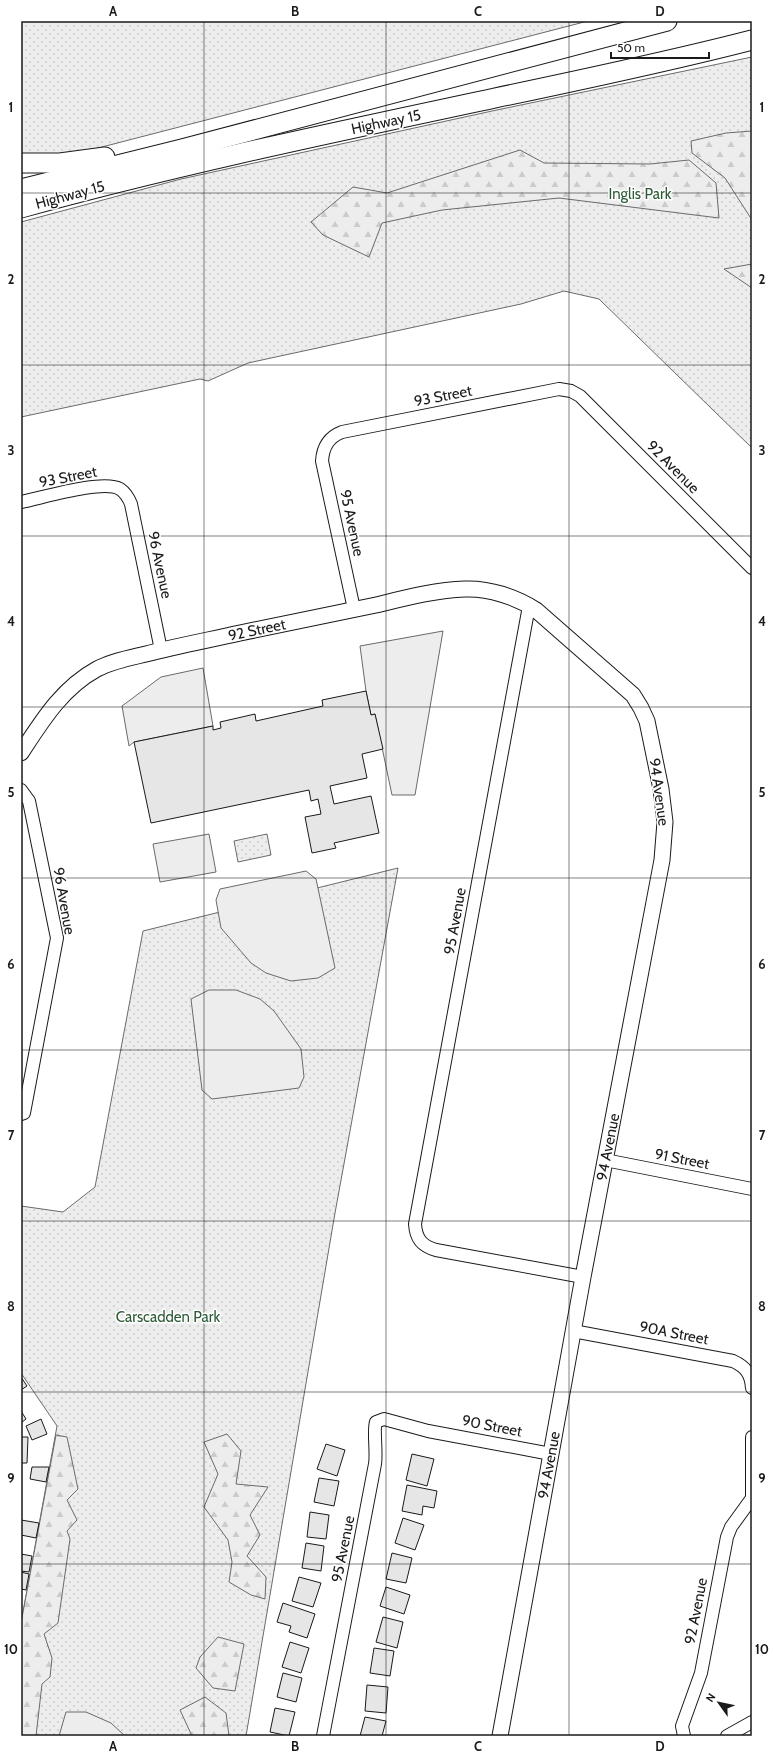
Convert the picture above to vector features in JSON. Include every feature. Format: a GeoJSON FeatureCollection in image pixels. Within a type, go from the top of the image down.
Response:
{"type":"FeatureCollection","features":[{"type":"Feature","properties":{"kind":"main road","name":"Highway 15"},"geometry":{"type":"LineString","coordinates":[[21,189],[182,149],[667,21]]}},
{"type":"Feature","properties":{"kind":"main road"},"geometry":{"type":"LineString","coordinates":[[688,57],[752,30]]}},
{"type":"Feature","properties":{"kind":"main road","name":"Highway 15"},"geometry":{"type":"LineString","coordinates":[[21,208],[301,140],[688,57],[752,40]]}},
{"type":"Feature","properties":{"kind":"main road"},"geometry":{"type":"LineString","coordinates":[[21,163],[60,163],[182,149]]}},
{"type":"Feature","properties":{"kind":"main road"},"geometry":{"type":"LineString","coordinates":[[21,213],[66,196]]}},
{"type":"Feature","properties":{"kind":"street","name":"93 Street"},"geometry":{"type":"LineString","coordinates":[[326,444],[336,434],[342,432],[554,390],[571,391]]}},
{"type":"Feature","properties":{"kind":"street","name":"92 Avenue"},"geometry":{"type":"LineString","coordinates":[[571,391],[580,396],[752,568]]}},
{"type":"Feature","properties":{"kind":"street","name":"95 Avenue"},"geometry":{"type":"LineString","coordinates":[[326,444],[322,461],[354,609]]}},
{"type":"Feature","properties":{"kind":"street","name":"93 Street"},"geometry":{"type":"LineString","coordinates":[[21,502],[99,485],[120,489]]}},
{"type":"Feature","properties":{"kind":"street","name":"96 Avenue"},"geometry":{"type":"LineString","coordinates":[[120,489],[129,498],[131,504],[162,650]]}},
{"type":"Feature","properties":{"kind":"street","name":"92 Street"},"geometry":{"type":"LineString","coordinates":[[21,753],[52,706],[76,683],[98,668],[110,664],[162,650],[433,593],[477,589],[499,594],[529,606]]}},
{"type":"Feature","properties":{"kind":"street","name":"95 Avenue"},"geometry":{"type":"LineString","coordinates":[[529,606],[415,1230],[420,1242],[428,1248],[583,1277]]}},
{"type":"Feature","properties":{"kind":"street","name":"94 Avenue"},"geometry":{"type":"LineString","coordinates":[[500,1736],[583,1277],[662,860],[665,834],[664,805],[647,721],[638,702],[624,687],[529,606]]}},
{"type":"Feature","properties":{"kind":"street","name":"96 Avenue"},"geometry":{"type":"LineString","coordinates":[[21,790],[29,801],[57,938],[22,1114]]}},
{"type":"Feature","properties":{"kind":"street","name":"91 Street"},"geometry":{"type":"LineString","coordinates":[[605,1160],[752,1188]]}},
{"type":"Feature","properties":{"kind":"street","name":"90A Street"},"geometry":{"type":"LineString","coordinates":[[574,1331],[733,1361],[740,1364],[749,1373],[752,1388]]}},
{"type":"Feature","properties":{"kind":"street","name":"95 Avenue"},"geometry":{"type":"LineString","coordinates":[[323,1736],[375,1464],[376,1448],[374,1425],[378,1420],[384,1419],[428,1431]]}},
{"type":"Feature","properties":{"kind":"street","name":"90 Street"},"geometry":{"type":"LineString","coordinates":[[428,1431],[551,1454]]}},
{"type":"Feature","properties":{"kind":"street"},"geometry":{"type":"LineString","coordinates":[[752,1437],[752,1498]]}},
{"type":"Feature","properties":{"kind":"street","name":"92 Avenue"},"geometry":{"type":"LineString","coordinates":[[684,1736],[682,1726],[700,1673],[727,1537],[731,1527],[752,1498]]}},
{"type":"Feature","properties":{"kind":"street"},"geometry":{"type":"LineString","coordinates":[[727,1736],[752,1722]]}},
{"type":"Feature","properties":{"kind":"green space"},"geometry":{"type":"Polygon","coordinates":[[[21,21],[588,21],[21,168],[21,21]]]}},
{"type":"Feature","properties":{"kind":"green space","name":"Inglis Park"},"geometry":{"type":"Polygon","coordinates":[[[752,57],[752,448],[599,299],[564,291],[521,304],[248,363],[208,381],[200,379],[21,417],[21,222],[181,179],[492,111],[752,57]]]}},
{"type":"Feature","properties":{"kind":"green space"},"geometry":{"type":"Polygon","coordinates":[[[752,131],[752,220],[725,178],[692,153],[691,141],[726,133],[752,131]]]}},
{"type":"Feature","properties":{"kind":"green space"},"geometry":{"type":"Polygon","coordinates":[[[520,150],[544,163],[650,164],[689,160],[716,183],[719,218],[559,198],[442,210],[382,223],[369,257],[323,235],[311,222],[353,187],[387,193],[520,150]]]}},
{"type":"Feature","properties":{"kind":"green space"},"geometry":{"type":"Polygon","coordinates":[[[752,264],[752,288],[724,269],[752,264]]]}},
{"type":"Feature","properties":{"kind":"green space"},"geometry":{"type":"Polygon","coordinates":[[[267,834],[271,855],[238,862],[234,841],[267,834]]]}},
{"type":"Feature","properties":{"kind":"green space","name":"Carscadden Park"},"geometry":{"type":"Polygon","coordinates":[[[398,868],[335,1213],[246,1736],[21,1736],[21,1623],[57,1426],[21,1373],[21,1206],[63,1212],[95,1187],[143,931],[398,868]]]}},
{"type":"Feature","properties":{"kind":"green space"},"geometry":{"type":"Polygon","coordinates":[[[227,1434],[241,1451],[236,1484],[268,1487],[250,1515],[260,1535],[247,1556],[266,1577],[265,1599],[251,1595],[229,1582],[232,1562],[228,1540],[204,1507],[218,1474],[204,1442],[227,1434]]]}},
{"type":"Feature","properties":{"kind":"green space"},"geometry":{"type":"Polygon","coordinates":[[[56,1435],[67,1437],[78,1489],[67,1500],[77,1520],[67,1531],[70,1539],[58,1623],[44,1634],[52,1658],[50,1677],[42,1684],[36,1736],[21,1736],[21,1623],[56,1435]]]}},
{"type":"Feature","properties":{"kind":"green space"},"geometry":{"type":"Polygon","coordinates":[[[218,1637],[244,1644],[235,1691],[213,1688],[196,1668],[200,1657],[218,1637]]]}},
{"type":"Feature","properties":{"kind":"green space"},"geometry":{"type":"Polygon","coordinates":[[[205,1697],[226,1713],[229,1736],[192,1736],[180,1710],[205,1697]]]}},
{"type":"Feature","properties":{"kind":"shaded area"},"geometry":{"type":"Polygon","coordinates":[[[443,631],[415,795],[392,795],[375,714],[371,715],[360,646],[443,631]]]}},
{"type":"Feature","properties":{"kind":"shaded area"},"geometry":{"type":"Polygon","coordinates":[[[203,668],[213,726],[134,742],[129,746],[122,706],[161,677],[203,668]]]}},
{"type":"Feature","properties":{"kind":"shaded area"},"geometry":{"type":"Polygon","coordinates":[[[209,834],[216,872],[160,882],[153,844],[209,834]]]}},
{"type":"Feature","properties":{"kind":"shaded area"},"geometry":{"type":"Polygon","coordinates":[[[306,871],[316,879],[335,968],[318,978],[291,981],[266,973],[251,963],[221,928],[216,900],[220,889],[306,871]]]}},
{"type":"Feature","properties":{"kind":"shaded area"},"geometry":{"type":"Polygon","coordinates":[[[209,990],[236,990],[260,999],[274,1011],[301,1049],[304,1077],[299,1088],[212,1099],[202,1090],[191,999],[209,990]]]}},
{"type":"Feature","properties":{"kind":"shaded area"},"geometry":{"type":"Polygon","coordinates":[[[66,1712],[86,1712],[111,1723],[125,1736],[59,1736],[66,1712]]]}},
{"type":"Feature","properties":{"kind":"building"},"geometry":{"type":"Polygon","coordinates":[[[366,691],[371,715],[375,714],[383,749],[362,754],[367,778],[330,786],[334,804],[371,796],[379,833],[334,843],[336,848],[312,853],[305,817],[321,814],[318,799],[311,801],[309,790],[151,823],[134,742],[213,726],[213,730],[221,728],[220,722],[255,714],[256,721],[323,706],[322,700],[366,691]]]}},
{"type":"Feature","properties":{"kind":"building"},"geometry":{"type":"Polygon","coordinates":[[[21,1377],[27,1386],[21,1390],[21,1377]]]}},
{"type":"Feature","properties":{"kind":"building"},"geometry":{"type":"Polygon","coordinates":[[[21,1411],[26,1419],[21,1423],[21,1411]]]}},
{"type":"Feature","properties":{"kind":"building"},"geometry":{"type":"Polygon","coordinates":[[[41,1419],[47,1434],[32,1440],[26,1426],[41,1419]]]}},
{"type":"Feature","properties":{"kind":"building"},"geometry":{"type":"Polygon","coordinates":[[[21,1437],[28,1437],[27,1463],[21,1463],[21,1437]]]}},
{"type":"Feature","properties":{"kind":"building"},"geometry":{"type":"Polygon","coordinates":[[[326,1444],[345,1450],[337,1476],[317,1469],[326,1444]]]}},
{"type":"Feature","properties":{"kind":"building"},"geometry":{"type":"Polygon","coordinates":[[[412,1454],[434,1459],[427,1486],[406,1480],[412,1454]]]}},
{"type":"Feature","properties":{"kind":"building"},"geometry":{"type":"Polygon","coordinates":[[[32,1467],[49,1467],[46,1482],[30,1479],[32,1467]]]}},
{"type":"Feature","properties":{"kind":"building"},"geometry":{"type":"Polygon","coordinates":[[[319,1478],[339,1481],[334,1506],[314,1502],[319,1478]]]}},
{"type":"Feature","properties":{"kind":"building"},"geometry":{"type":"Polygon","coordinates":[[[407,1485],[437,1491],[434,1508],[423,1506],[422,1515],[402,1511],[407,1485]]]}},
{"type":"Feature","properties":{"kind":"building"},"geometry":{"type":"Polygon","coordinates":[[[310,1512],[329,1515],[326,1539],[307,1537],[310,1512]]]}},
{"type":"Feature","properties":{"kind":"building"},"geometry":{"type":"Polygon","coordinates":[[[403,1518],[424,1525],[415,1550],[395,1543],[403,1518]]]}},
{"type":"Feature","properties":{"kind":"building"},"geometry":{"type":"Polygon","coordinates":[[[21,1520],[39,1523],[36,1538],[21,1535],[21,1520]]]}},
{"type":"Feature","properties":{"kind":"building"},"geometry":{"type":"Polygon","coordinates":[[[306,1543],[324,1546],[321,1571],[302,1568],[306,1543]]]}},
{"type":"Feature","properties":{"kind":"building"},"geometry":{"type":"Polygon","coordinates":[[[392,1553],[412,1558],[406,1583],[386,1579],[392,1553]]]}},
{"type":"Feature","properties":{"kind":"building"},"geometry":{"type":"Polygon","coordinates":[[[21,1554],[32,1556],[29,1572],[21,1571],[21,1554]]]}},
{"type":"Feature","properties":{"kind":"building"},"geometry":{"type":"Polygon","coordinates":[[[21,1572],[29,1574],[26,1590],[21,1589],[21,1572]]]}},
{"type":"Feature","properties":{"kind":"building"},"geometry":{"type":"Polygon","coordinates":[[[299,1577],[321,1583],[313,1607],[292,1601],[299,1577]]]}},
{"type":"Feature","properties":{"kind":"building"},"geometry":{"type":"Polygon","coordinates":[[[386,1587],[410,1595],[404,1614],[380,1606],[386,1587]]]}},
{"type":"Feature","properties":{"kind":"building"},"geometry":{"type":"Polygon","coordinates":[[[283,1603],[315,1614],[307,1638],[289,1632],[291,1626],[277,1622],[283,1603]]]}},
{"type":"Feature","properties":{"kind":"building"},"geometry":{"type":"Polygon","coordinates":[[[383,1617],[403,1622],[397,1648],[376,1642],[383,1617]]]}},
{"type":"Feature","properties":{"kind":"building"},"geometry":{"type":"Polygon","coordinates":[[[290,1642],[309,1648],[301,1673],[282,1667],[290,1642]]]}},
{"type":"Feature","properties":{"kind":"building"},"geometry":{"type":"Polygon","coordinates":[[[374,1648],[394,1651],[390,1676],[370,1673],[374,1648]]]}},
{"type":"Feature","properties":{"kind":"building"},"geometry":{"type":"Polygon","coordinates":[[[283,1673],[302,1678],[296,1702],[277,1697],[283,1673]]]}},
{"type":"Feature","properties":{"kind":"building"},"geometry":{"type":"Polygon","coordinates":[[[367,1685],[388,1687],[386,1713],[365,1711],[367,1685]]]}},
{"type":"Feature","properties":{"kind":"building"},"geometry":{"type":"Polygon","coordinates":[[[275,1708],[295,1712],[289,1736],[270,1732],[275,1708]]]}},
{"type":"Feature","properties":{"kind":"building"},"geometry":{"type":"Polygon","coordinates":[[[365,1717],[386,1721],[382,1736],[360,1736],[365,1717]]]}}]}
